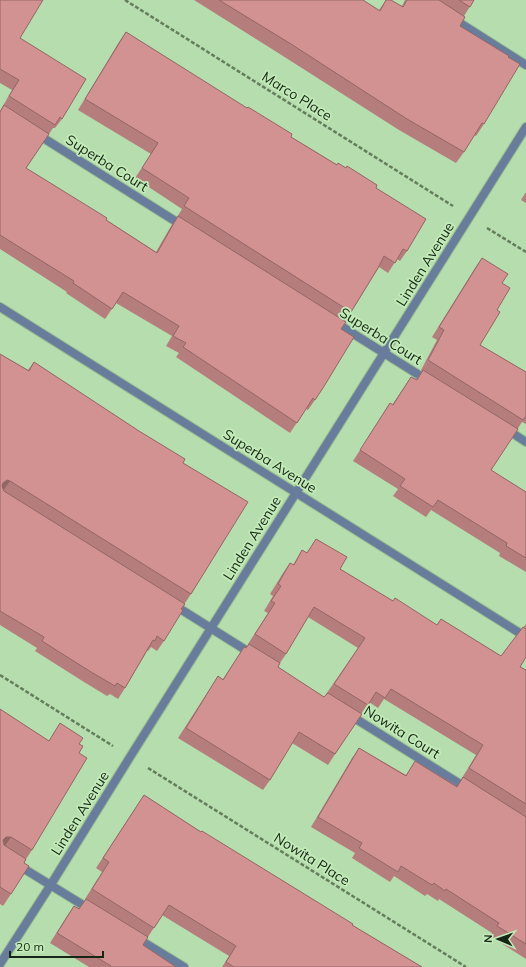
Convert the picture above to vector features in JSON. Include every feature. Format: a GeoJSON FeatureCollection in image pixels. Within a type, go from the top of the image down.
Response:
{"type":"FeatureCollection","features":[{"type":"Feature","properties":{"kind":"street"},"geometry":{"type":"LineString","coordinates":[[442,12],[526,65]]}},
{"type":"Feature","properties":{"kind":"street","name":"Linden Avenue"},"geometry":{"type":"LineString","coordinates":[[0,964],[526,127]]}},
{"type":"Feature","properties":{"kind":"street","name":"Superba Court"},"geometry":{"type":"LineString","coordinates":[[27,128],[187,229]]}},
{"type":"Feature","properties":{"kind":"street","name":"Superba Avenue"},"geometry":{"type":"LineString","coordinates":[[0,307],[526,637]]}},
{"type":"Feature","properties":{"kind":"street","name":"Superba Court"},"geometry":{"type":"LineString","coordinates":[[327,318],[434,384]]}},
{"type":"Feature","properties":{"kind":"street"},"geometry":{"type":"LineString","coordinates":[[500,425],[526,442]]}},
{"type":"Feature","properties":{"kind":"street"},"geometry":{"type":"LineString","coordinates":[[167,601],[258,658]]}},
{"type":"Feature","properties":{"kind":"street","name":"Nowita Court"},"geometry":{"type":"LineString","coordinates":[[338,708],[472,792]]}},
{"type":"Feature","properties":{"kind":"street"},"geometry":{"type":"LineString","coordinates":[[0,854],[99,915]]}},
{"type":"Feature","properties":{"kind":"street"},"geometry":{"type":"LineString","coordinates":[[125,931],[184,967]]}},
{"type":"Feature","properties":{"kind":"path","name":"Marco Place"},"geometry":{"type":"LineString","coordinates":[[126,0],[457,209]]}},
{"type":"Feature","properties":{"kind":"path"},"geometry":{"type":"LineString","coordinates":[[485,226],[526,252]]}},
{"type":"Feature","properties":{"kind":"path"},"geometry":{"type":"LineString","coordinates":[[0,675],[118,750]]}},
{"type":"Feature","properties":{"kind":"path","name":"Nowita Place"},"geometry":{"type":"LineString","coordinates":[[148,768],[466,967]]}},
{"type":"Feature","properties":{"kind":"building"},"geometry":{"type":"Polygon","coordinates":[[[0,0],[43,0],[20,38],[86,79],[62,119],[60,117],[55,125],[9,96],[19,80],[0,69],[0,0]]]}},
{"type":"Feature","properties":{"kind":"building"},"geometry":{"type":"Polygon","coordinates":[[[219,0],[363,0],[380,11],[386,0],[391,0],[403,7],[407,0],[439,0],[465,17],[460,26],[520,64],[484,124],[482,123],[464,152],[407,119],[291,44],[219,0]]]}},
{"type":"Feature","properties":{"kind":"building"},"geometry":{"type":"Polygon","coordinates":[[[459,0],[474,0],[470,7],[459,0]]]}},
{"type":"Feature","properties":{"kind":"building"},"geometry":{"type":"Polygon","coordinates":[[[126,32],[247,108],[248,107],[292,134],[291,137],[337,165],[338,163],[346,168],[347,166],[377,185],[376,188],[426,219],[407,251],[403,249],[395,263],[384,256],[351,312],[184,206],[189,198],[142,168],[158,143],[85,99],[126,32]]]}},
{"type":"Feature","properties":{"kind":"building"},"geometry":{"type":"Polygon","coordinates":[[[4,105],[49,134],[26,168],[107,218],[106,220],[157,253],[178,216],[346,322],[341,329],[354,337],[323,388],[315,400],[313,398],[297,423],[183,347],[186,343],[173,336],[179,326],[123,292],[112,309],[73,283],[74,281],[0,235],[0,112],[4,105]]]}},
{"type":"Feature","properties":{"kind":"building"},"geometry":{"type":"Polygon","coordinates":[[[482,258],[508,274],[502,283],[510,288],[497,310],[500,312],[480,345],[526,372],[526,416],[523,420],[428,360],[444,330],[439,327],[482,258]]]}},
{"type":"Feature","properties":{"kind":"building"},"geometry":{"type":"Polygon","coordinates":[[[0,354],[29,371],[34,362],[139,431],[185,459],[183,463],[248,502],[191,594],[10,481],[7,480],[3,483],[2,486],[4,491],[185,604],[181,609],[183,610],[164,641],[157,636],[155,641],[153,640],[125,688],[117,683],[115,686],[91,672],[42,641],[44,637],[0,611],[0,354]]]}},
{"type":"Feature","properties":{"kind":"building"},"geometry":{"type":"Polygon","coordinates":[[[423,370],[518,429],[491,470],[526,492],[526,558],[506,546],[507,543],[438,500],[433,507],[400,486],[405,479],[360,450],[390,403],[393,405],[411,377],[417,380],[423,370]]]}},
{"type":"Feature","properties":{"kind":"building"},"geometry":{"type":"Polygon","coordinates":[[[316,539],[347,557],[340,569],[393,601],[395,598],[437,625],[441,619],[501,656],[523,627],[526,629],[526,657],[520,667],[526,670],[526,804],[469,768],[483,745],[391,689],[385,698],[376,692],[368,705],[334,684],[365,638],[314,607],[286,654],[255,634],[275,603],[271,601],[281,586],[278,584],[290,563],[294,565],[302,550],[307,553],[316,539]]]}},
{"type":"Feature","properties":{"kind":"building"},"geometry":{"type":"Polygon","coordinates":[[[249,644],[280,663],[278,667],[324,697],[328,693],[362,714],[335,754],[299,732],[270,780],[186,728],[218,676],[223,680],[244,647],[246,648],[249,644]]]}},
{"type":"Feature","properties":{"kind":"building"},"geometry":{"type":"Polygon","coordinates":[[[0,709],[49,741],[60,723],[83,738],[79,744],[83,746],[79,753],[87,758],[32,850],[11,837],[6,837],[3,840],[4,845],[26,859],[24,863],[29,866],[11,894],[0,887],[0,709]]]}},
{"type":"Feature","properties":{"kind":"building"},"geometry":{"type":"Polygon","coordinates":[[[359,748],[406,776],[415,761],[457,787],[463,777],[526,817],[526,944],[497,926],[499,923],[446,889],[445,891],[434,883],[432,885],[401,866],[398,872],[359,848],[362,843],[318,817],[359,748]]]}},
{"type":"Feature","properties":{"kind":"building"},"geometry":{"type":"Polygon","coordinates":[[[144,795],[201,832],[202,831],[422,967],[234,967],[226,962],[236,946],[169,905],[154,928],[92,889],[109,862],[103,858],[144,795]]]}},
{"type":"Feature","properties":{"kind":"building"},"geometry":{"type":"Polygon","coordinates":[[[86,899],[148,937],[143,945],[176,967],[110,967],[111,966],[57,933],[74,906],[79,909],[86,899]]]}}]}
